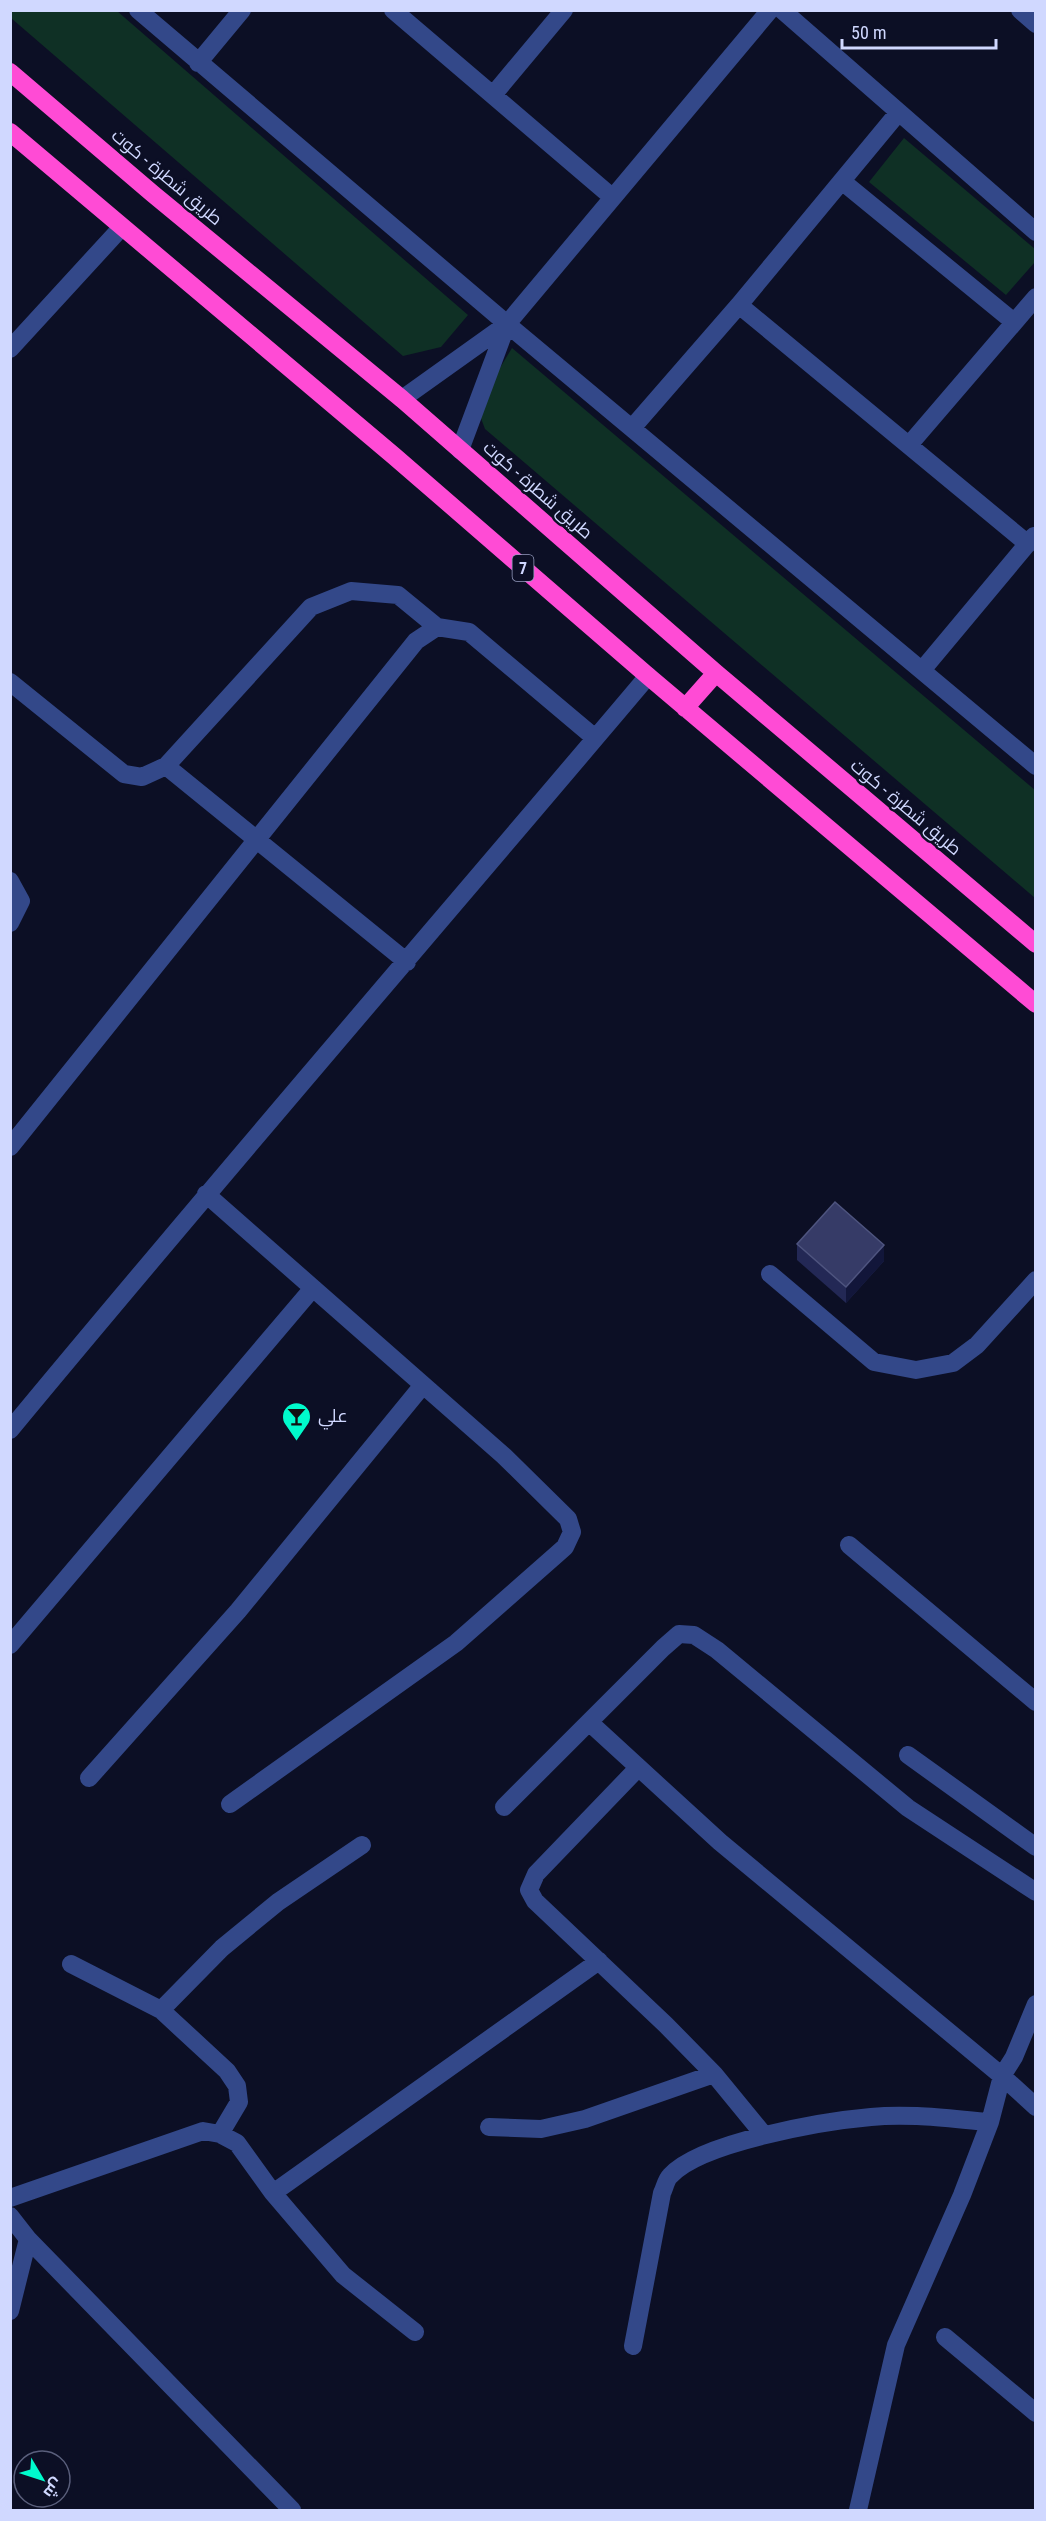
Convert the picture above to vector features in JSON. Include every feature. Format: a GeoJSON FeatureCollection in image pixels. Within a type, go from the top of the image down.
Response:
{"type":"FeatureCollection","features":[{"type":"Feature","properties":{"kind":"highway","name":"طريق شطرة - كوت"},"geometry":{"type":"LineString","coordinates":[[10,72],[153,194],[402,399],[716,673],[1035,944]]}},
{"type":"Feature","properties":{"kind":"highway","name":"7"},"geometry":{"type":"LineString","coordinates":[[10,132],[394,456],[648,676],[1035,1004]]}},
{"type":"Feature","properties":{"kind":"highway"},"geometry":{"type":"LineString","coordinates":[[686,708],[716,673]]}},
{"type":"Feature","properties":{"kind":"street"},"geometry":{"type":"LineString","coordinates":[[138,10],[507,324],[923,669],[1035,766]]}},
{"type":"Feature","properties":{"kind":"street"},"geometry":{"type":"LineString","coordinates":[[198,63],[242,10]]}},
{"type":"Feature","properties":{"kind":"street"},"geometry":{"type":"LineString","coordinates":[[393,10],[612,197]]}},
{"type":"Feature","properties":{"kind":"street"},"geometry":{"type":"LineString","coordinates":[[492,95],[564,10]]}},
{"type":"Feature","properties":{"kind":"street"},"geometry":{"type":"LineString","coordinates":[[402,399],[507,324],[770,10]]}},
{"type":"Feature","properties":{"kind":"street"},"geometry":{"type":"LineString","coordinates":[[782,10],[1035,232]]}},
{"type":"Feature","properties":{"kind":"street"},"geometry":{"type":"LineString","coordinates":[[1020,10],[1035,24]]}},
{"type":"Feature","properties":{"kind":"street"},"geometry":{"type":"LineString","coordinates":[[632,428],[740,305],[898,112]]}},
{"type":"Feature","properties":{"kind":"street"},"geometry":{"type":"LineString","coordinates":[[843,182],[1014,322]]}},
{"type":"Feature","properties":{"kind":"street"},"geometry":{"type":"LineString","coordinates":[[10,349],[121,228]]}},
{"type":"Feature","properties":{"kind":"street"},"geometry":{"type":"LineString","coordinates":[[909,446],[1035,297]]}},
{"type":"Feature","properties":{"kind":"street"},"geometry":{"type":"LineString","coordinates":[[740,305],[909,446],[1031,539],[923,669]]}},
{"type":"Feature","properties":{"kind":"street"},"geometry":{"type":"LineString","coordinates":[[460,450],[507,324]]}},
{"type":"Feature","properties":{"kind":"street"},"geometry":{"type":"LineString","coordinates":[[10,682],[124,774],[142,777],[166,765],[311,607],[351,591],[398,595],[437,627],[469,632],[595,738]]}},
{"type":"Feature","properties":{"kind":"street"},"geometry":{"type":"LineString","coordinates":[[10,1147],[416,641],[437,627]]}},
{"type":"Feature","properties":{"kind":"street"},"geometry":{"type":"LineString","coordinates":[[10,1430],[206,1194],[407,962],[648,676]]}},
{"type":"Feature","properties":{"kind":"street"},"geometry":{"type":"LineString","coordinates":[[166,765],[407,962]]}},
{"type":"Feature","properties":{"kind":"street"},"geometry":{"type":"LineString","coordinates":[[10,881],[21,901],[10,924]]}},
{"type":"Feature","properties":{"kind":"street"},"geometry":{"type":"LineString","coordinates":[[206,1194],[504,1456],[568,1519],[572,1532],[570,1539],[556,1556],[456,1643],[230,1804]]}},
{"type":"Feature","properties":{"kind":"street"},"geometry":{"type":"LineString","coordinates":[[770,1274],[874,1362],[916,1370],[952,1363],[977,1345],[1035,1280]]}},
{"type":"Feature","properties":{"kind":"street"},"geometry":{"type":"LineString","coordinates":[[10,1645],[313,1288]]}},
{"type":"Feature","properties":{"kind":"street"},"geometry":{"type":"LineString","coordinates":[[89,1778],[238,1611],[423,1385]]}},
{"type":"Feature","properties":{"kind":"street"},"geometry":{"type":"LineString","coordinates":[[849,1545],[1035,1702]]}},
{"type":"Feature","properties":{"kind":"street"},"geometry":{"type":"LineString","coordinates":[[504,1807],[663,1648],[680,1634],[694,1635],[717,1650],[908,1808],[1035,1892]]}},
{"type":"Feature","properties":{"kind":"street"},"geometry":{"type":"LineString","coordinates":[[589,1722],[720,1842],[1002,2076],[1035,2107]]}},
{"type":"Feature","properties":{"kind":"street"},"geometry":{"type":"LineString","coordinates":[[908,1755],[1035,1846]]}},
{"type":"Feature","properties":{"kind":"street"},"geometry":{"type":"LineString","coordinates":[[638,1768],[536,1874],[529,1890],[535,1901],[714,2074],[764,2135]]}},
{"type":"Feature","properties":{"kind":"street"},"geometry":{"type":"LineString","coordinates":[[161,2010],[222,1948],[278,1902],[362,1845]]}},
{"type":"Feature","properties":{"kind":"street"},"geometry":{"type":"LineString","coordinates":[[273,2193],[599,1961]]}},
{"type":"Feature","properties":{"kind":"street"},"geometry":{"type":"LineString","coordinates":[[71,1964],[161,2010],[227,2071],[237,2086],[239,2102],[220,2134]]}},
{"type":"Feature","properties":{"kind":"street"},"geometry":{"type":"LineString","coordinates":[[858,2511],[896,2345],[962,2195],[990,2122],[1002,2076],[1014,2057],[1035,2004]]}},
{"type":"Feature","properties":{"kind":"street"},"geometry":{"type":"LineString","coordinates":[[489,2127],[541,2129],[585,2119],[714,2074]]}},
{"type":"Feature","properties":{"kind":"street"},"geometry":{"type":"LineString","coordinates":[[633,2346],[662,2193],[669,2177],[690,2161],[764,2135],[795,2127],[872,2116],[990,2122]]}},
{"type":"Feature","properties":{"kind":"street"},"geometry":{"type":"LineString","coordinates":[[10,2198],[203,2132],[220,2134],[237,2143],[273,2193],[343,2275],[415,2332]]}},
{"type":"Feature","properties":{"kind":"street"},"geometry":{"type":"LineString","coordinates":[[10,2216],[28,2239],[292,2511]]}},
{"type":"Feature","properties":{"kind":"street"},"geometry":{"type":"LineString","coordinates":[[10,2311],[28,2239]]}},
{"type":"Feature","properties":{"kind":"street"},"geometry":{"type":"LineString","coordinates":[[945,2337],[1035,2414]]}},
{"type":"Feature","properties":{"kind":"green space"},"geometry":{"type":"Polygon","coordinates":[[[11,10],[117,11],[468,315],[441,347],[403,356],[11,18],[11,10]]]}},
{"type":"Feature","properties":{"kind":"green space"},"geometry":{"type":"Polygon","coordinates":[[[904,138],[1035,249],[1035,262],[1006,295],[869,182],[904,138]]]}},
{"type":"Feature","properties":{"kind":"green space"},"geometry":{"type":"Polygon","coordinates":[[[512,348],[1035,790],[1035,898],[485,429],[479,413],[489,386],[512,348]]]}},
{"type":"Feature","properties":{"kind":"building"},"geometry":{"type":"Polygon","coordinates":[[[835,1202],[884,1245],[846,1287],[797,1244],[835,1202]]]}},
{"type":"Feature","properties":{"kind":"place","name":"علي"},"geometry":{"type":"Point","coordinates":[297,1442]}}]}
